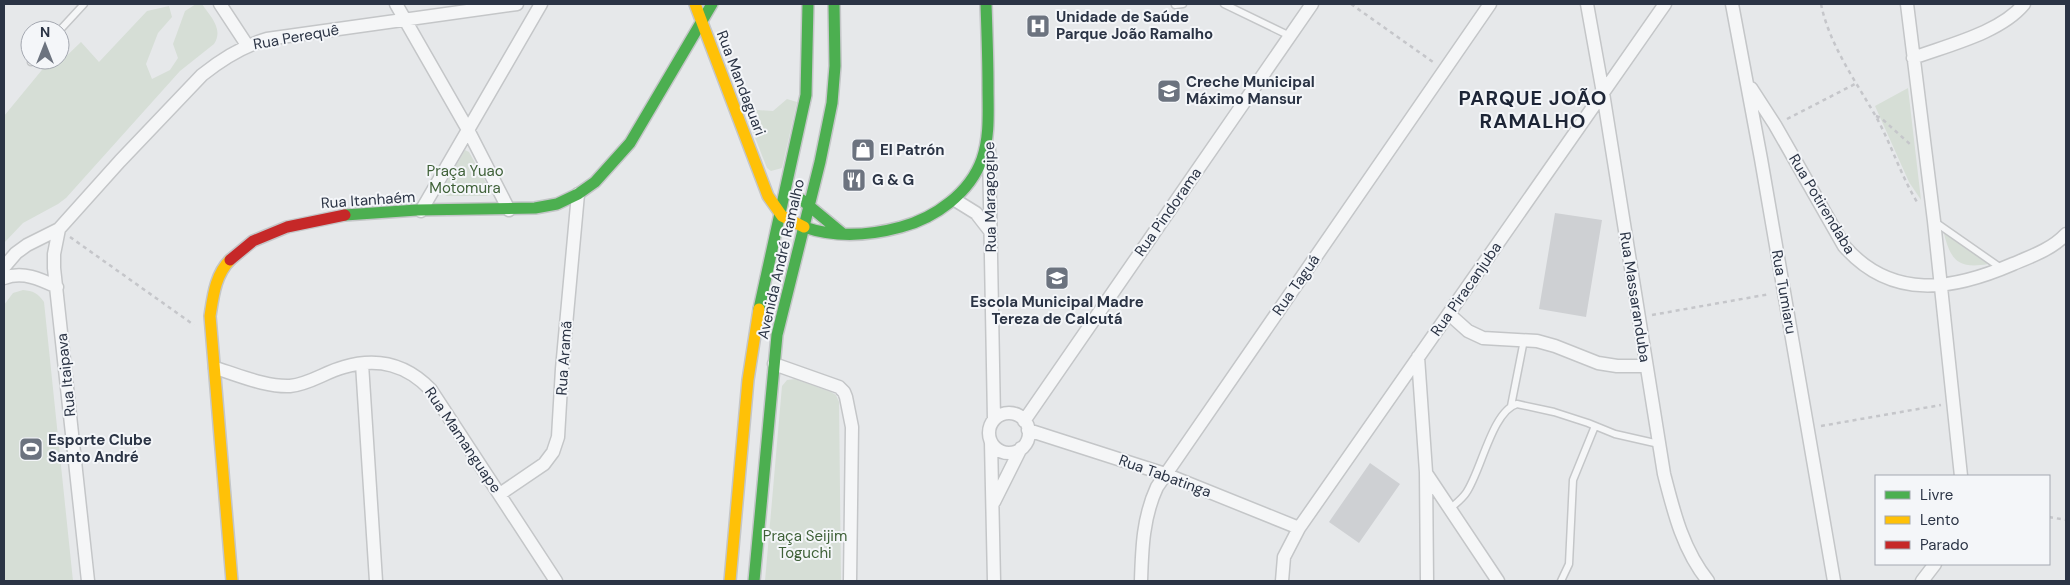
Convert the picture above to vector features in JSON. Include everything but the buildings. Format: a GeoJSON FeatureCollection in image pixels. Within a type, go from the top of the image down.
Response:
{"type":"FeatureCollection","features":[{"type":"Feature","properties":{"kind":"street"},"geometry":{"type":"LineString","coordinates":[[220,4],[247,45]]}},
{"type":"Feature","properties":{"kind":"street"},"geometry":{"type":"LineString","coordinates":[[396,4],[467,128],[509,210]]}},
{"type":"Feature","properties":{"kind":"street","name":"Rua Perequê"},"geometry":{"type":"LineString","coordinates":[[59,229],[196,81],[214,65],[247,45],[267,39],[517,4]]}},
{"type":"Feature","properties":{"kind":"street"},"geometry":{"type":"LineString","coordinates":[[421,211],[467,128],[541,4]]}},
{"type":"Feature","properties":{"kind":"street","name":"Rua Mandaguari"},"geometry":{"type":"LineString","coordinates":[[695,4],[765,194],[781,215]]}},
{"type":"Feature","properties":{"kind":"street","name":"Rua Itanhaém"},"geometry":{"type":"LineString","coordinates":[[232,581],[210,316],[213,293],[219,276],[228,262],[240,250],[262,236],[317,218],[350,214],[421,211],[509,210],[557,204],[578,194],[595,182],[630,143],[712,4]]}},
{"type":"Feature","properties":{"kind":"street","name":"Avenida André Ramalho"},"geometry":{"type":"LineString","coordinates":[[754,581],[774,364],[783,304],[808,206],[816,113],[808,78],[808,4]]}},
{"type":"Feature","properties":{"kind":"street","name":"Avenida André Ramalho"},"geometry":{"type":"LineString","coordinates":[[730,581],[753,344],[760,301],[788,187],[816,113],[834,87],[834,4]]}},
{"type":"Feature","properties":{"kind":"street","name":"Rua Maragogipe"},"geometry":{"type":"LineString","coordinates":[[986,4],[994,419]]}},
{"type":"Feature","properties":{"kind":"street","name":"Rua Pindorama"},"geometry":{"type":"LineString","coordinates":[[1026,425],[1312,4]]}},
{"type":"Feature","properties":{"kind":"street","name":"Rua Taguá"},"geometry":{"type":"LineString","coordinates":[[1141,581],[1143,532],[1148,504],[1165,474],[1490,4]]}},
{"type":"Feature","properties":{"kind":"street","name":"Rua Massaranduba"},"geometry":{"type":"LineString","coordinates":[[1587,4],[1664,474],[1677,525],[1686,548],[1708,581]]}},
{"type":"Feature","properties":{"kind":"street","name":"Rua Piracanjuba"},"geometry":{"type":"LineString","coordinates":[[1282,581],[1284,557],[1298,528],[1665,4]]}},
{"type":"Feature","properties":{"kind":"street","name":"Rua Tumiaru"},"geometry":{"type":"LineString","coordinates":[[1732,4],[1747,80],[1834,581]]}},
{"type":"Feature","properties":{"kind":"street"},"geometry":{"type":"LineString","coordinates":[[1907,4],[1942,286],[1961,475]]}},
{"type":"Feature","properties":{"kind":"street"},"geometry":{"type":"LineString","coordinates":[[1913,58],[1993,28],[2008,19],[2024,4]]}},
{"type":"Feature","properties":{"kind":"street","name":"Rua Potirendaba"},"geometry":{"type":"LineString","coordinates":[[1747,80],[1844,246],[1855,259],[1869,269],[1889,278],[1911,284],[1942,286],[1981,278],[2036,254],[2059,242],[2066,234]]}},
{"type":"Feature","properties":{"kind":"street"},"geometry":{"type":"LineString","coordinates":[[781,215],[792,224],[821,232],[844,235],[885,232],[906,226],[956,200],[972,180],[979,166],[988,126]]}},
{"type":"Feature","properties":{"kind":"street"},"geometry":{"type":"LineString","coordinates":[[759,174],[788,187],[844,235]]}},
{"type":"Feature","properties":{"kind":"street","name":"Rua Aramã"},"geometry":{"type":"LineString","coordinates":[[500,494],[544,464],[553,452],[558,437],[578,194]]}},
{"type":"Feature","properties":{"kind":"street"},"geometry":{"type":"LineString","coordinates":[[956,200],[976,213],[990,231]]}},
{"type":"Feature","properties":{"kind":"street"},"geometry":{"type":"LineString","coordinates":[[4,267],[16,253],[27,245],[59,229]]}},
{"type":"Feature","properties":{"kind":"street","name":"Rua Itaipava"},"geometry":{"type":"LineString","coordinates":[[59,229],[54,254],[88,581]]}},
{"type":"Feature","properties":{"kind":"street"},"geometry":{"type":"LineString","coordinates":[[4,278],[28,276],[39,278],[57,286]]}},
{"type":"Feature","properties":{"kind":"street"},"geometry":{"type":"LineString","coordinates":[[1449,314],[1474,335],[1483,338],[1524,340],[1555,346],[1598,363],[1617,366],[1646,366]]}},
{"type":"Feature","properties":{"kind":"street"},"geometry":{"type":"LineString","coordinates":[[1418,357],[1426,472],[1427,581]]}},
{"type":"Feature","properties":{"kind":"street"},"geometry":{"type":"LineString","coordinates":[[362,364],[376,581]]}},
{"type":"Feature","properties":{"kind":"street","name":"Rua Mamanguape"},"geometry":{"type":"LineString","coordinates":[[215,368],[269,384],[288,386],[302,384],[344,367],[362,364],[390,365],[404,368],[422,380],[431,390],[556,581]]}},
{"type":"Feature","properties":{"kind":"street"},"geometry":{"type":"LineString","coordinates":[[774,364],[838,387],[844,392],[846,397],[852,427],[850,581]]}},
{"type":"Feature","properties":{"kind":"street"},"geometry":{"type":"LineString","coordinates":[[993,390],[1010,413]]}},
{"type":"Feature","properties":{"kind":"street"},"geometry":{"type":"LineString","coordinates":[[993,504],[1028,437],[1026,425],[1016,414],[1003,414],[994,419],[990,428],[994,581]]}},
{"type":"Feature","properties":{"kind":"street","name":"Rua Tabatinga"},"geometry":{"type":"LineString","coordinates":[[1026,425],[1165,474],[1298,528]]}},
{"type":"Feature","properties":{"kind":"street"},"geometry":{"type":"LineString","coordinates":[[991,442],[1001,451],[1015,451],[1021,448]]}},
{"type":"Feature","properties":{"kind":"street"},"geometry":{"type":"LineString","coordinates":[[1426,472],[1498,581]]}},
{"type":"Feature","properties":{"kind":"street"},"geometry":{"type":"LineString","coordinates":[[1922,581],[1934,565]]}},
{"type":"Feature","properties":{"kind":"lane"},"geometry":{"type":"LineString","coordinates":[[69,20],[84,4]]}},
{"type":"Feature","properties":{"kind":"lane"},"geometry":{"type":"LineString","coordinates":[[1175,5],[1183,4]]}},
{"type":"Feature","properties":{"kind":"lane"},"geometry":{"type":"LineString","coordinates":[[1224,4],[1290,36]]}},
{"type":"Feature","properties":{"kind":"lane"},"geometry":{"type":"LineString","coordinates":[[1934,219],[2002,269]]}},
{"type":"Feature","properties":{"kind":"lane"},"geometry":{"type":"LineString","coordinates":[[1450,509],[1466,493],[1490,438],[1510,406],[1524,340]]}},
{"type":"Feature","properties":{"kind":"lane"},"geometry":{"type":"LineString","coordinates":[[1510,406],[1517,404],[1554,412],[1615,434],[1659,444]]}},
{"type":"Feature","properties":{"kind":"lane"},"geometry":{"type":"LineString","coordinates":[[1560,581],[1569,564],[1573,480],[1595,426]]}},
{"type":"Feature","properties":{"kind":"path"},"geometry":{"type":"LineString","coordinates":[[1351,4],[1444,70]]}},
{"type":"Feature","properties":{"kind":"path"},"geometry":{"type":"LineString","coordinates":[[1822,4],[1830,33],[1856,84],[1876,116],[1905,182],[1922,208],[1934,219]]}},
{"type":"Feature","properties":{"kind":"path"},"geometry":{"type":"LineString","coordinates":[[1775,125],[1856,84]]}},
{"type":"Feature","properties":{"kind":"path"},"geometry":{"type":"LineString","coordinates":[[1876,116],[1881,118],[1926,159]]}},
{"type":"Feature","properties":{"kind":"path"},"geometry":{"type":"LineString","coordinates":[[59,229],[212,337]]}},
{"type":"Feature","properties":{"kind":"path"},"geometry":{"type":"LineString","coordinates":[[1638,318],[1784,292]]}},
{"type":"Feature","properties":{"kind":"path"},"geometry":{"type":"LineString","coordinates":[[1807,428],[1954,403]]}},
{"type":"Feature","properties":{"kind":"path"},"geometry":{"type":"LineString","coordinates":[[2050,517],[2066,520]]}},
{"type":"Feature","properties":{"kind":"green space"},"geometry":{"type":"Polygon","coordinates":[[[196,4],[202,4],[217,28],[217,38],[214,44],[180,71],[66,198],[23,223],[4,243],[4,116],[42,70],[70,70],[70,53],[81,42],[99,62],[147,11],[169,6],[172,17],[158,33],[146,64],[152,79],[170,70],[178,58],[173,44],[185,11],[196,4]]]}},
{"type":"Feature","properties":{"kind":"green space"},"geometry":{"type":"Polygon","coordinates":[[[1908,88],[1921,200],[1909,182],[1875,106],[1908,88]]]}},
{"type":"Feature","properties":{"kind":"green space"},"geometry":{"type":"Polygon","coordinates":[[[787,99],[797,102],[782,168],[771,171],[767,168],[743,107],[750,105],[757,110],[773,111],[787,99]]]}},
{"type":"Feature","properties":{"kind":"green space","name":"Praça Yuao Motomura"},"geometry":{"type":"Polygon","coordinates":[[[465,150],[469,152],[489,188],[490,193],[487,196],[447,196],[443,194],[443,188],[465,150]]]}},
{"type":"Feature","properties":{"kind":"green space"},"geometry":{"type":"Polygon","coordinates":[[[1943,230],[1988,264],[1968,265],[1961,263],[1948,248],[1943,230]]]}},
{"type":"Feature","properties":{"kind":"green space","name":"Esporte Clube Santo André"},"geometry":{"type":"Polygon","coordinates":[[[23,290],[35,293],[44,302],[73,581],[4,581],[4,305],[13,293],[23,290]]]}},
{"type":"Feature","properties":{"kind":"green space","name":"Praça Seijim Toguchi"},"geometry":{"type":"Polygon","coordinates":[[[795,379],[831,392],[836,395],[839,402],[841,581],[765,581],[782,386],[787,380],[795,379]]]}},
{"type":"Feature","properties":{"kind":"traffic: fast"},"geometry":{"type":"LineString","coordinates":[[345,215],[417,210],[535,208],[557,204],[578,194],[595,182],[630,143],[712,4]]}},
{"type":"Feature","properties":{"kind":"traffic: fast"},"geometry":{"type":"LineString","coordinates":[[759,309],[806,95],[808,4]]}},
{"type":"Feature","properties":{"kind":"traffic: fast"},"geometry":{"type":"LineString","coordinates":[[754,581],[777,335],[820,162],[832,103],[835,66],[834,4]]}},
{"type":"Feature","properties":{"kind":"traffic: fast"},"geometry":{"type":"LineString","coordinates":[[804,227],[816,231],[852,235],[901,227],[914,223],[938,210],[950,202],[969,183],[982,159],[987,132],[986,4]]}},
{"type":"Feature","properties":{"kind":"traffic: fast"},"geometry":{"type":"LineString","coordinates":[[802,200],[843,234]]}},
{"type":"Feature","properties":{"kind":"traffic: slow"},"geometry":{"type":"LineString","coordinates":[[695,4],[768,196],[782,216],[804,227]]}},
{"type":"Feature","properties":{"kind":"traffic: slow"},"geometry":{"type":"LineString","coordinates":[[230,260],[218,279],[210,316],[232,581]]}},
{"type":"Feature","properties":{"kind":"traffic: slow"},"geometry":{"type":"LineString","coordinates":[[730,581],[748,380],[759,309]]}},
{"type":"Feature","properties":{"kind":"traffic: jam"},"geometry":{"type":"LineString","coordinates":[[230,260],[253,241],[287,227],[345,215]]}},
{"type":"Feature","properties":{"kind":"place","name":"Unidade de Saúde Parque João Ramalho"},"geometry":{"type":"Point","coordinates":[1038,26]}},
{"type":"Feature","properties":{"kind":"place","name":"Creche Municipal Máximo Mansur"},"geometry":{"type":"Point","coordinates":[1169,91]}},
{"type":"Feature","properties":{"kind":"place","name":"El Patrón"},"geometry":{"type":"Point","coordinates":[863,150]}},
{"type":"Feature","properties":{"kind":"place","name":"G & G"},"geometry":{"type":"Point","coordinates":[854,180]}},
{"type":"Feature","properties":{"kind":"place","name":"Escola Municipal Madre Tereza de Calcutá"},"geometry":{"type":"Point","coordinates":[1057,278]}},
{"type":"Feature","properties":{"kind":"place","name":"Esporte Clube Santo André"},"geometry":{"type":"Point","coordinates":[31,449]}},
{"type":"Feature","properties":{"kind":"district","name":"PARQUE JOÃO RAMALHO"},"geometry":{"type":"Point","coordinates":[1533,110]}}]}
